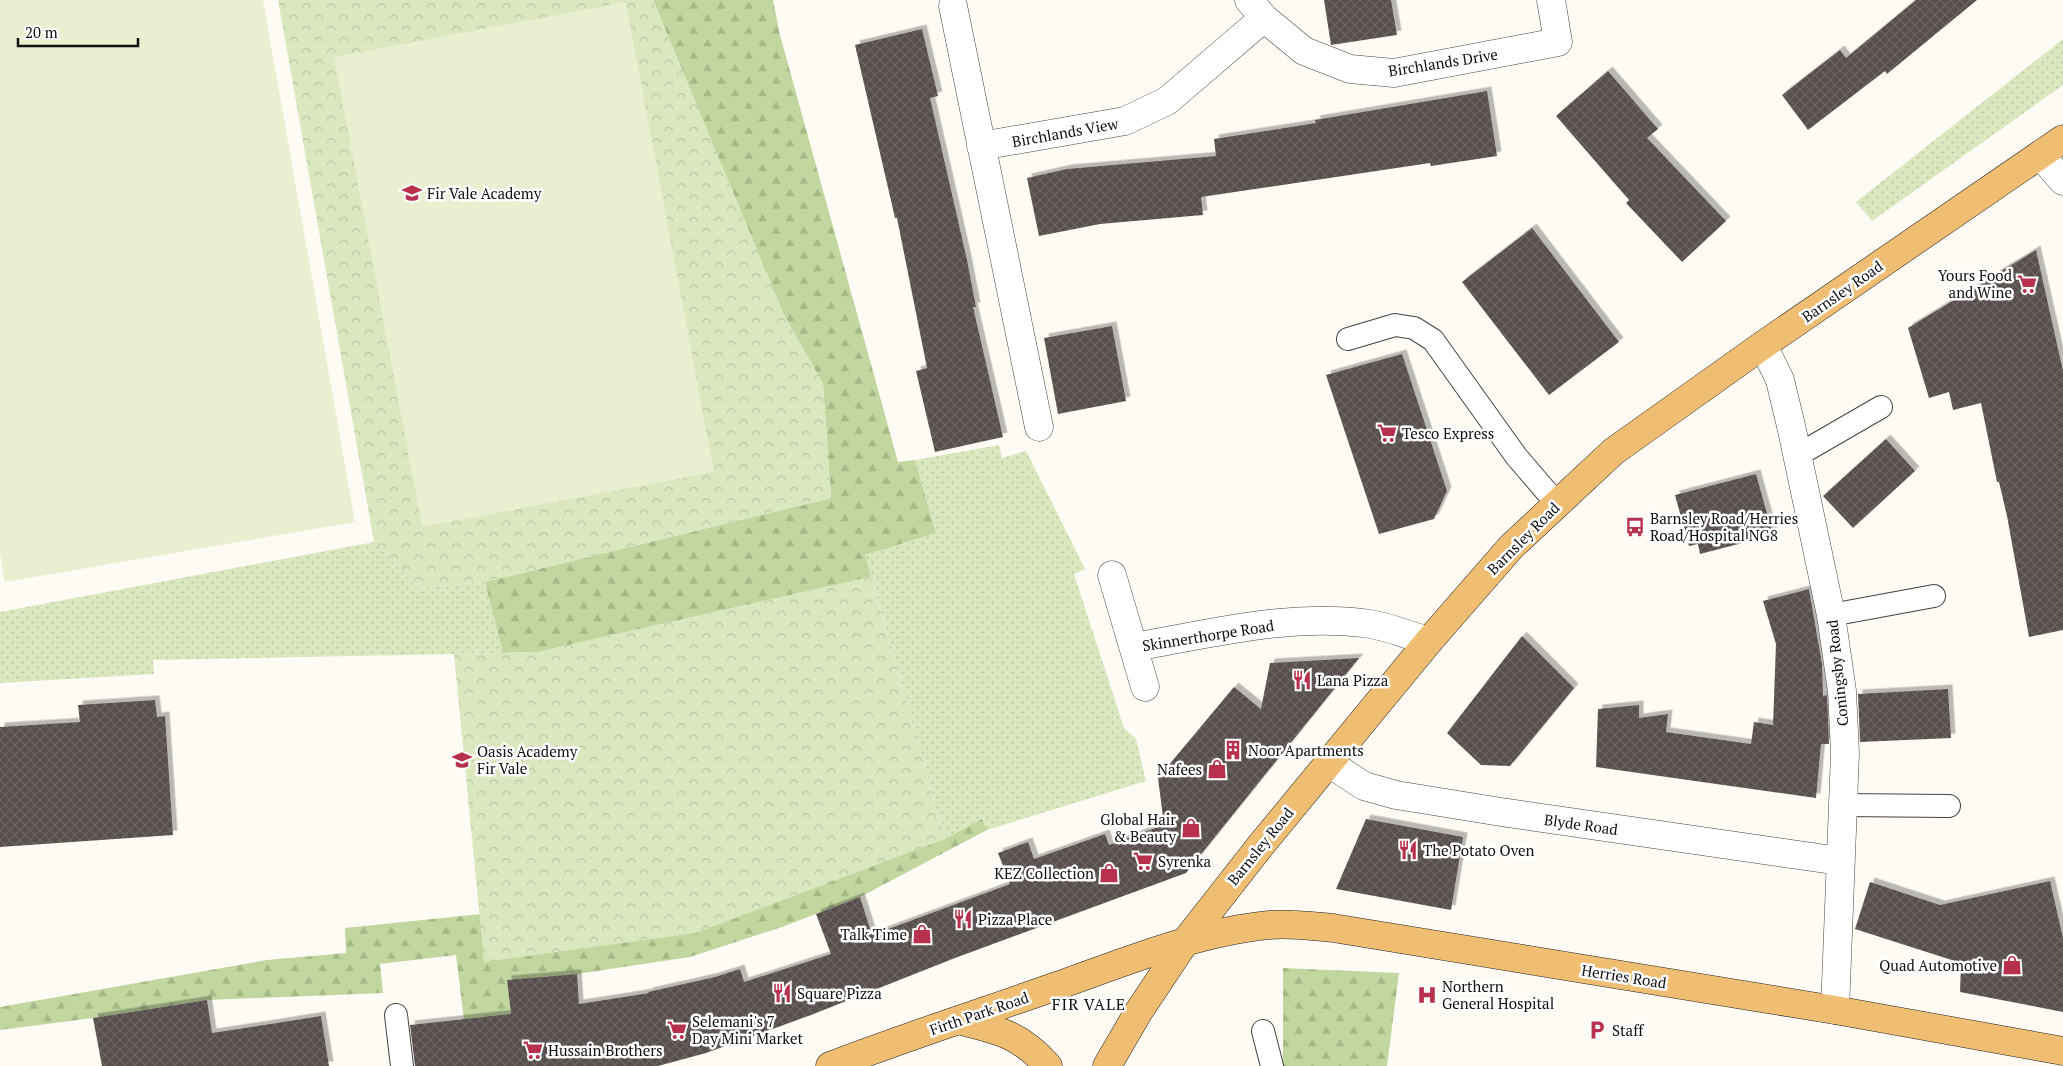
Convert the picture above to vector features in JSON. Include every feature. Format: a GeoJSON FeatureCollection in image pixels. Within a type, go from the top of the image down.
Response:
{"type":"FeatureCollection","features":[{"type":"Feature","properties":{"kind":"main road","name":"Barnsley Road"},"geometry":{"type":"LineString","coordinates":[[1107,1066],[1139,1011],[1185,942],[1260,845],[1429,641],[1511,548],[1614,451],[1763,345],[2063,138]]}},
{"type":"Feature","properties":{"kind":"main road","name":"Herries Road"},"geometry":{"type":"LineString","coordinates":[[1185,942],[1238,929],[1270,925],[1306,925],[1835,1010],[2063,1051]]}},
{"type":"Feature","properties":{"kind":"main road","name":"Firth Park Road"},"geometry":{"type":"LineString","coordinates":[[830,1066],[911,1035],[1185,942]]}},
{"type":"Feature","properties":{"kind":"main road"},"geometry":{"type":"LineString","coordinates":[[958,1020],[1001,1031],[1021,1041],[1048,1066]]}},
{"type":"Feature","properties":{"kind":"street","name":"Birchlands Drive"},"geometry":{"type":"LineString","coordinates":[[1257,9],[1304,51],[1350,69],[1394,73],[1558,42],[1551,0]]}},
{"type":"Feature","properties":{"kind":"street"},"geometry":{"type":"LineString","coordinates":[[952,3],[1039,428]]}},
{"type":"Feature","properties":{"kind":"street","name":"Birchlands View"},"geometry":{"type":"LineString","coordinates":[[981,146],[1125,121],[1167,101],[1257,9]]}},
{"type":"Feature","properties":{"kind":"street"},"geometry":{"type":"LineString","coordinates":[[2040,155],[2063,181]]}},
{"type":"Feature","properties":{"kind":"street","name":"Coningsby Road"},"geometry":{"type":"LineString","coordinates":[[1763,345],[1780,380],[1798,455],[1831,615],[1842,691],[1845,753],[1835,1010]]}},
{"type":"Feature","properties":{"kind":"street","name":"Skinnerthorpe Road"},"geometry":{"type":"LineString","coordinates":[[1112,575],[1145,687]]}},
{"type":"Feature","properties":{"kind":"street","name":"Skinnerthorpe Road"},"geometry":{"type":"LineString","coordinates":[[1134,647],[1258,624],[1314,620],[1372,624],[1429,641]]}},
{"type":"Feature","properties":{"kind":"street","name":"Blyde Road"},"geometry":{"type":"LineString","coordinates":[[1328,763],[1364,786],[1396,795],[1511,814],[1840,861]]}},
{"type":"Feature","properties":{"kind":"lane"},"geometry":{"type":"LineString","coordinates":[[1348,339],[1395,325],[1414,328],[1433,340],[1516,456],[1557,504]]}},
{"type":"Feature","properties":{"kind":"lane"},"geometry":{"type":"LineString","coordinates":[[1798,455],[1880,407]]}},
{"type":"Feature","properties":{"kind":"lane"},"geometry":{"type":"LineString","coordinates":[[1831,615],[1934,596]]}},
{"type":"Feature","properties":{"kind":"lane"},"geometry":{"type":"LineString","coordinates":[[1842,805],[1949,806]]}},
{"type":"Feature","properties":{"kind":"lane"},"geometry":{"type":"LineString","coordinates":[[396,1015],[402,1066]]}},
{"type":"Feature","properties":{"kind":"lane"},"geometry":{"type":"LineString","coordinates":[[1263,1030],[1272,1066]]}},
{"type":"Feature","properties":{"kind":"green space"},"geometry":{"type":"Polygon","coordinates":[[[0,0],[263,0],[355,522],[5,582],[0,553],[0,0]]]}},
{"type":"Feature","properties":{"kind":"green space"},"geometry":{"type":"Polygon","coordinates":[[[278,0],[653,0],[783,313],[823,384],[831,498],[485,582],[418,588],[374,542],[278,0]]]}},
{"type":"Feature","properties":{"kind":"green space"},"geometry":{"type":"Polygon","coordinates":[[[653,0],[773,0],[780,35],[898,462],[915,460],[936,533],[865,555],[871,577],[538,652],[503,653],[485,582],[831,498],[823,384],[783,313],[653,0]]]}},
{"type":"Feature","properties":{"kind":"green space"},"geometry":{"type":"Polygon","coordinates":[[[626,2],[714,472],[422,527],[334,57],[626,2]]]}},
{"type":"Feature","properties":{"kind":"green space"},"geometry":{"type":"Polygon","coordinates":[[[2063,39],[2063,85],[1872,221],[1856,202],[2063,39]]]}},
{"type":"Feature","properties":{"kind":"green space"},"geometry":{"type":"Polygon","coordinates":[[[999,445],[1002,458],[1026,451],[1085,569],[1074,574],[1124,728],[1136,739],[1146,781],[987,830],[982,819],[945,839],[865,555],[936,533],[915,460],[999,445]]]}},
{"type":"Feature","properties":{"kind":"green space"},"geometry":{"type":"Polygon","coordinates":[[[374,542],[418,588],[485,582],[503,653],[153,660],[154,674],[0,683],[0,612],[374,542]]]}},
{"type":"Feature","properties":{"kind":"green space"},"geometry":{"type":"Polygon","coordinates":[[[871,577],[945,839],[696,933],[484,962],[454,654],[538,652],[871,577]]]}},
{"type":"Feature","properties":{"kind":"green space"},"geometry":{"type":"Polygon","coordinates":[[[982,819],[987,830],[860,897],[782,927],[690,957],[577,974],[507,980],[511,1015],[464,1020],[456,955],[380,964],[383,993],[207,1000],[0,1030],[0,1007],[267,960],[346,953],[345,928],[481,914],[484,962],[945,839],[982,819]]]}},
{"type":"Feature","properties":{"kind":"green space"},"geometry":{"type":"Polygon","coordinates":[[[1283,968],[1399,973],[1387,1066],[1283,1066],[1283,968]]]}},
{"type":"Feature","properties":{"kind":"building"},"geometry":{"type":"Polygon","coordinates":[[[1324,0],[1391,0],[1397,35],[1331,45],[1324,0]]]}},
{"type":"Feature","properties":{"kind":"building"},"geometry":{"type":"Polygon","coordinates":[[[1916,0],[1977,0],[1887,74],[1885,71],[1808,130],[1782,95],[1840,50],[1846,58],[1916,0]]]}},
{"type":"Feature","properties":{"kind":"building"},"geometry":{"type":"Polygon","coordinates":[[[922,29],[938,96],[930,98],[967,260],[976,307],[973,307],[1003,437],[935,452],[916,371],[927,368],[897,218],[895,218],[855,45],[922,29]]]}},
{"type":"Feature","properties":{"kind":"building"},"geometry":{"type":"Polygon","coordinates":[[[1608,71],[1658,129],[1647,138],[1726,221],[1682,262],[1626,203],[1629,200],[1556,116],[1608,71]]]}},
{"type":"Feature","properties":{"kind":"building"},"geometry":{"type":"Polygon","coordinates":[[[1487,91],[1497,156],[1431,166],[1430,163],[1201,197],[1203,215],[1100,224],[1039,236],[1027,178],[1067,169],[1216,156],[1214,139],[1316,123],[1315,120],[1487,91]]]}},
{"type":"Feature","properties":{"kind":"building"},"geometry":{"type":"Polygon","coordinates":[[[1532,228],[1619,342],[1549,395],[1462,282],[1532,228]]]}},
{"type":"Feature","properties":{"kind":"building"},"geometry":{"type":"Polygon","coordinates":[[[2036,250],[2063,371],[2063,630],[2029,637],[2007,516],[1999,482],[1997,482],[1981,403],[1953,410],[1949,392],[1929,398],[1908,328],[2036,250]]]}},
{"type":"Feature","properties":{"kind":"building"},"geometry":{"type":"Polygon","coordinates":[[[1112,326],[1126,401],[1058,414],[1044,338],[1112,326]]]}},
{"type":"Feature","properties":{"kind":"building","name":"Tesco Express"},"geometry":{"type":"Polygon","coordinates":[[[1402,354],[1447,491],[1434,519],[1379,534],[1326,375],[1402,354]]]}},
{"type":"Feature","properties":{"kind":"building"},"geometry":{"type":"Polygon","coordinates":[[[1886,439],[1915,471],[1853,528],[1823,496],[1886,439]]]}},
{"type":"Feature","properties":{"kind":"building"},"geometry":{"type":"Polygon","coordinates":[[[1756,474],[1773,535],[1700,554],[1698,544],[1689,546],[1675,495],[1756,474]]]}},
{"type":"Feature","properties":{"kind":"building"},"geometry":{"type":"Polygon","coordinates":[[[1809,589],[1822,664],[1823,696],[1827,695],[1829,744],[1821,744],[1816,798],[1596,767],[1598,709],[1639,705],[1639,718],[1668,714],[1666,732],[1751,744],[1754,722],[1773,725],[1776,644],[1763,601],[1809,589]]]}},
{"type":"Feature","properties":{"kind":"building"},"geometry":{"type":"Polygon","coordinates":[[[1522,636],[1574,688],[1510,766],[1481,765],[1447,733],[1522,636]]]}},
{"type":"Feature","properties":{"kind":"building"},"geometry":{"type":"Polygon","coordinates":[[[1359,658],[1186,873],[955,958],[811,1015],[706,1053],[658,1066],[415,1066],[410,1025],[511,1014],[507,980],[577,974],[579,1004],[649,993],[740,969],[744,982],[831,954],[816,914],[860,897],[872,935],[1010,884],[998,853],[1028,842],[1034,859],[1105,834],[1109,845],[1164,825],[1158,778],[1234,687],[1261,709],[1270,663],[1359,658]]]}},
{"type":"Feature","properties":{"kind":"building"},"geometry":{"type":"Polygon","coordinates":[[[1948,689],[1951,738],[1860,742],[1858,694],[1948,689]]]}},
{"type":"Feature","properties":{"kind":"building"},"geometry":{"type":"Polygon","coordinates":[[[155,700],[157,717],[165,716],[173,835],[0,847],[0,727],[80,722],[78,705],[155,700]]]}},
{"type":"Feature","properties":{"kind":"building"},"geometry":{"type":"Polygon","coordinates":[[[1366,819],[1463,837],[1451,910],[1336,889],[1366,819]]]}},
{"type":"Feature","properties":{"kind":"building","name":"Quad Automotive"},"geometry":{"type":"Polygon","coordinates":[[[2050,881],[2063,938],[2063,1012],[1960,992],[1961,963],[1855,929],[1870,882],[1940,905],[2050,881]]]}},
{"type":"Feature","properties":{"kind":"building"},"geometry":{"type":"Polygon","coordinates":[[[207,1000],[212,1033],[321,1016],[329,1066],[102,1066],[93,1018],[207,1000]]]}},
{"type":"Feature","properties":{"kind":"place","name":"Fir Vale Academy"},"geometry":{"type":"Point","coordinates":[412,193]}},
{"type":"Feature","properties":{"kind":"place","name":"Yours Food and Wine"},"geometry":{"type":"Point","coordinates":[2027,284]}},
{"type":"Feature","properties":{"kind":"place","name":"Tesco Express"},"geometry":{"type":"Point","coordinates":[1387,433]}},
{"type":"Feature","properties":{"kind":"place","name":"Barnsley Road/Herries Road/Hospital NG8"},"geometry":{"type":"Point","coordinates":[1635,527]}},
{"type":"Feature","properties":{"kind":"place","name":"Lana Pizza"},"geometry":{"type":"Point","coordinates":[1302,680]}},
{"type":"Feature","properties":{"kind":"place","name":"Noor Apartments"},"geometry":{"type":"Point","coordinates":[1233,750]}},
{"type":"Feature","properties":{"kind":"place","name":"Oasis Academy Fir Vale"},"geometry":{"type":"Point","coordinates":[462,760]}},
{"type":"Feature","properties":{"kind":"place","name":"Nafees"},"geometry":{"type":"Point","coordinates":[1217,769]}},
{"type":"Feature","properties":{"kind":"place","name":"Global Hair & Beauty"},"geometry":{"type":"Point","coordinates":[1191,828]}},
{"type":"Feature","properties":{"kind":"place","name":"The Potato Oven"},"geometry":{"type":"Point","coordinates":[1408,850]}},
{"type":"Feature","properties":{"kind":"place","name":"Syrenka"},"geometry":{"type":"Point","coordinates":[1143,861]}},
{"type":"Feature","properties":{"kind":"place","name":"KEZ Collection"},"geometry":{"type":"Point","coordinates":[1109,873]}},
{"type":"Feature","properties":{"kind":"place","name":"Pizza Place"},"geometry":{"type":"Point","coordinates":[963,919]}},
{"type":"Feature","properties":{"kind":"place","name":"Talk Time"},"geometry":{"type":"Point","coordinates":[922,934]}},
{"type":"Feature","properties":{"kind":"place","name":"Quad Automotive"},"geometry":{"type":"Point","coordinates":[2012,965]}},
{"type":"Feature","properties":{"kind":"place","name":"Square Pizza"},"geometry":{"type":"Point","coordinates":[782,993]}},
{"type":"Feature","properties":{"kind":"place","name":"Northern General Hospital"},"geometry":{"type":"Point","coordinates":[1427,995]}},
{"type":"Feature","properties":{"kind":"place","name":"Selemani's 7 Day Mini Market"},"geometry":{"type":"Point","coordinates":[677,1030]}},
{"type":"Feature","properties":{"kind":"place","name":"Staff"},"geometry":{"type":"Point","coordinates":[1597,1030]}},
{"type":"Feature","properties":{"kind":"place","name":"Hussain Brothers"},"geometry":{"type":"Point","coordinates":[533,1050]}},
{"type":"Feature","properties":{"kind":"district","name":"FIR VALE"},"geometry":{"type":"Point","coordinates":[1089,1004]}}]}
